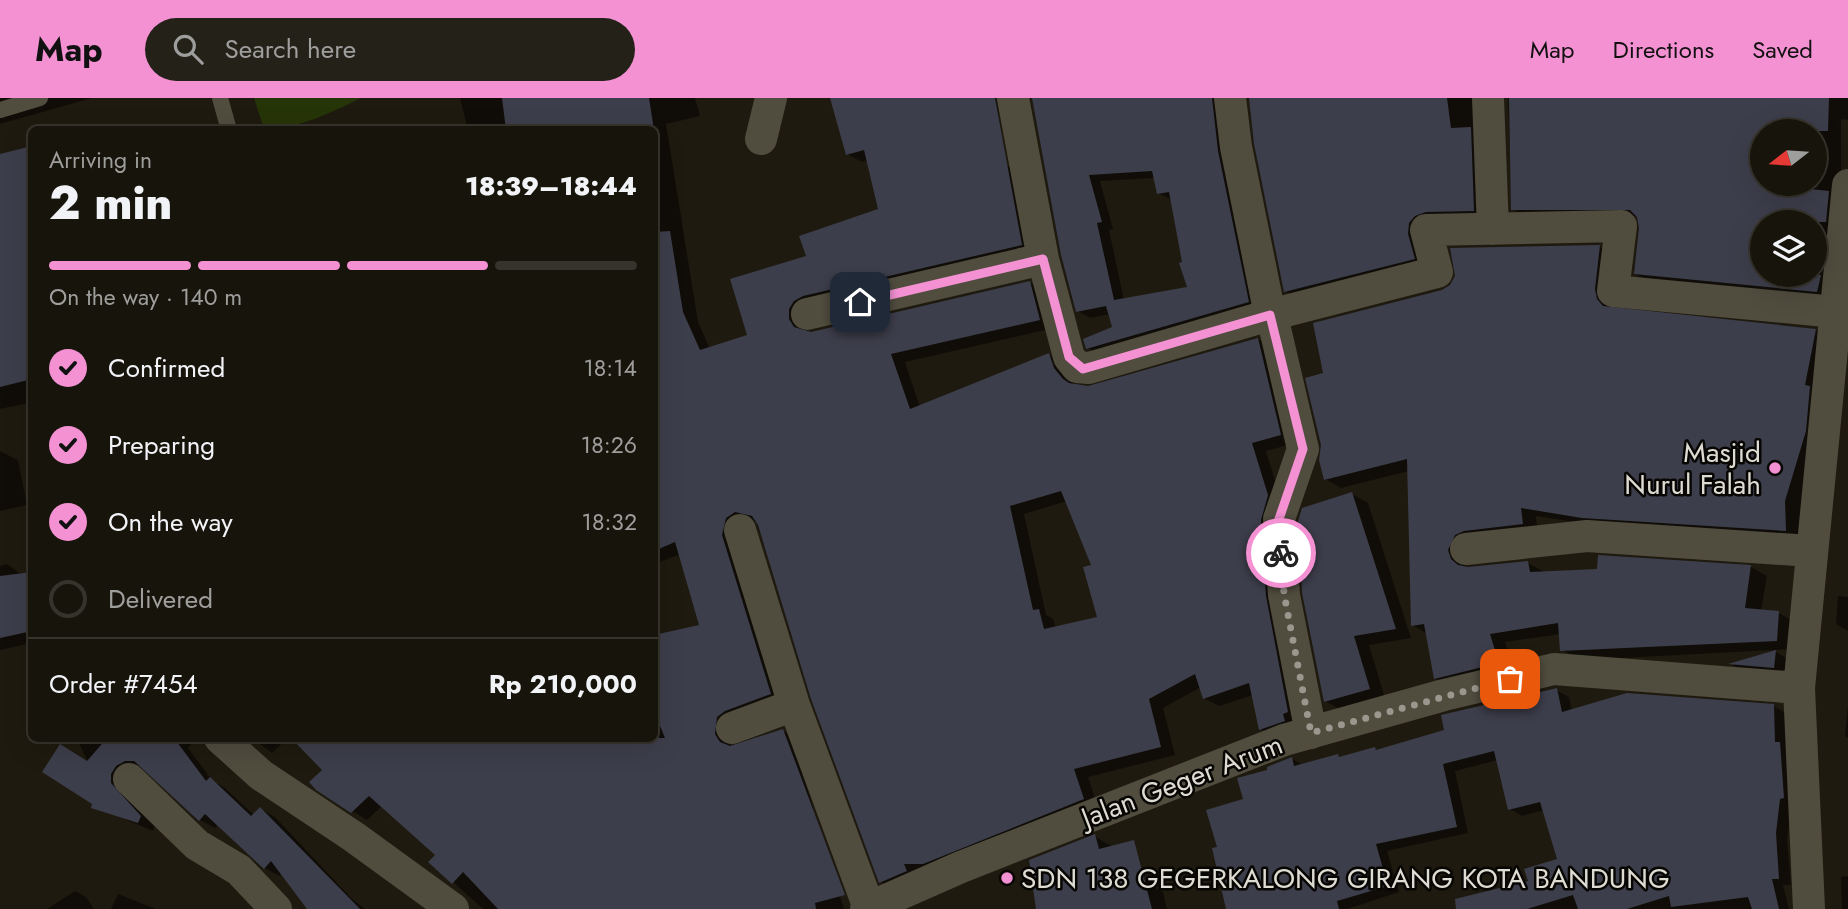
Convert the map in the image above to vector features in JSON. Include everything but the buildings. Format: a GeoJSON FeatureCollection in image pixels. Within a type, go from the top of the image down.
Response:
{"type":"FeatureCollection","features":[{"type":"Feature","properties":{"kind":"street"},"geometry":{"type":"LineString","coordinates":[[761,139],[771,98]]}},
{"type":"Feature","properties":{"kind":"street"},"geometry":{"type":"LineString","coordinates":[[1013,98],[1043,259],[1069,357],[1083,369],[1270,315],[1437,272],[1426,230],[1620,226],[1614,291],[1836,312]]}},
{"type":"Feature","properties":{"kind":"street"},"geometry":{"type":"LineString","coordinates":[[1230,98],[1236,147],[1270,315],[1303,449],[1279,519],[1284,594],[1311,733]]}},
{"type":"Feature","properties":{"kind":"street"},"geometry":{"type":"LineString","coordinates":[[1488,98],[1493,229]]}},
{"type":"Feature","properties":{"kind":"street"},"geometry":{"type":"LineString","coordinates":[[1809,909],[1799,688],[1848,185]]}},
{"type":"Feature","properties":{"kind":"street"},"geometry":{"type":"LineString","coordinates":[[807,314],[1043,259]]}},
{"type":"Feature","properties":{"kind":"street"},"geometry":{"type":"LineString","coordinates":[[740,530],[794,705],[882,906]]}},
{"type":"Feature","properties":{"kind":"street"},"geometry":{"type":"LineString","coordinates":[[1466,549],[1587,536],[1811,551]]}},
{"type":"Feature","properties":{"kind":"street","name":"Jalan Geger Arum"},"geometry":{"type":"LineString","coordinates":[[882,906],[961,867],[1284,740],[1444,695],[1554,669],[1799,688]]}},
{"type":"Feature","properties":{"kind":"street"},"geometry":{"type":"LineString","coordinates":[[732,728],[794,705]]}},
{"type":"Feature","properties":{"kind":"street"},"geometry":{"type":"LineString","coordinates":[[224,742],[261,775],[354,837],[453,909]]}},
{"type":"Feature","properties":{"kind":"street"},"geometry":{"type":"LineString","coordinates":[[129,779],[197,845],[239,870],[276,909]]}},
{"type":"Feature","properties":{"kind":"lane"},"geometry":{"type":"LineString","coordinates":[[0,110],[40,98]]}},
{"type":"Feature","properties":{"kind":"lane"},"geometry":{"type":"LineString","coordinates":[[220,98],[228,126]]}},
{"type":"Feature","properties":{"kind":"green space"},"geometry":{"type":"Polygon","coordinates":[[[254,98],[361,98],[292,126],[263,126],[254,98]]]}},
{"type":"Feature","properties":{"kind":"way so far"},"geometry":{"type":"LineString","coordinates":[[1281,553],[1284,594],[1311,733],[1510,679]]}},
{"type":"Feature","properties":{"kind":"place","name":"Masjid Nurul Falah"},"geometry":{"type":"Point","coordinates":[1775,468]}},
{"type":"Feature","properties":{"kind":"place","name":"SDN 138 GEGERKALONG GIRANG KOTA BANDUNG"},"geometry":{"type":"Point","coordinates":[1007,878]}},
{"type":"Feature","properties":{"kind":"route"},"geometry":{"type":"LineString","coordinates":[[860,302],[1043,259],[1069,357],[1077,367],[1083,369],[1270,315],[1276,330],[1303,449],[1279,519],[1281,553]]}}]}
